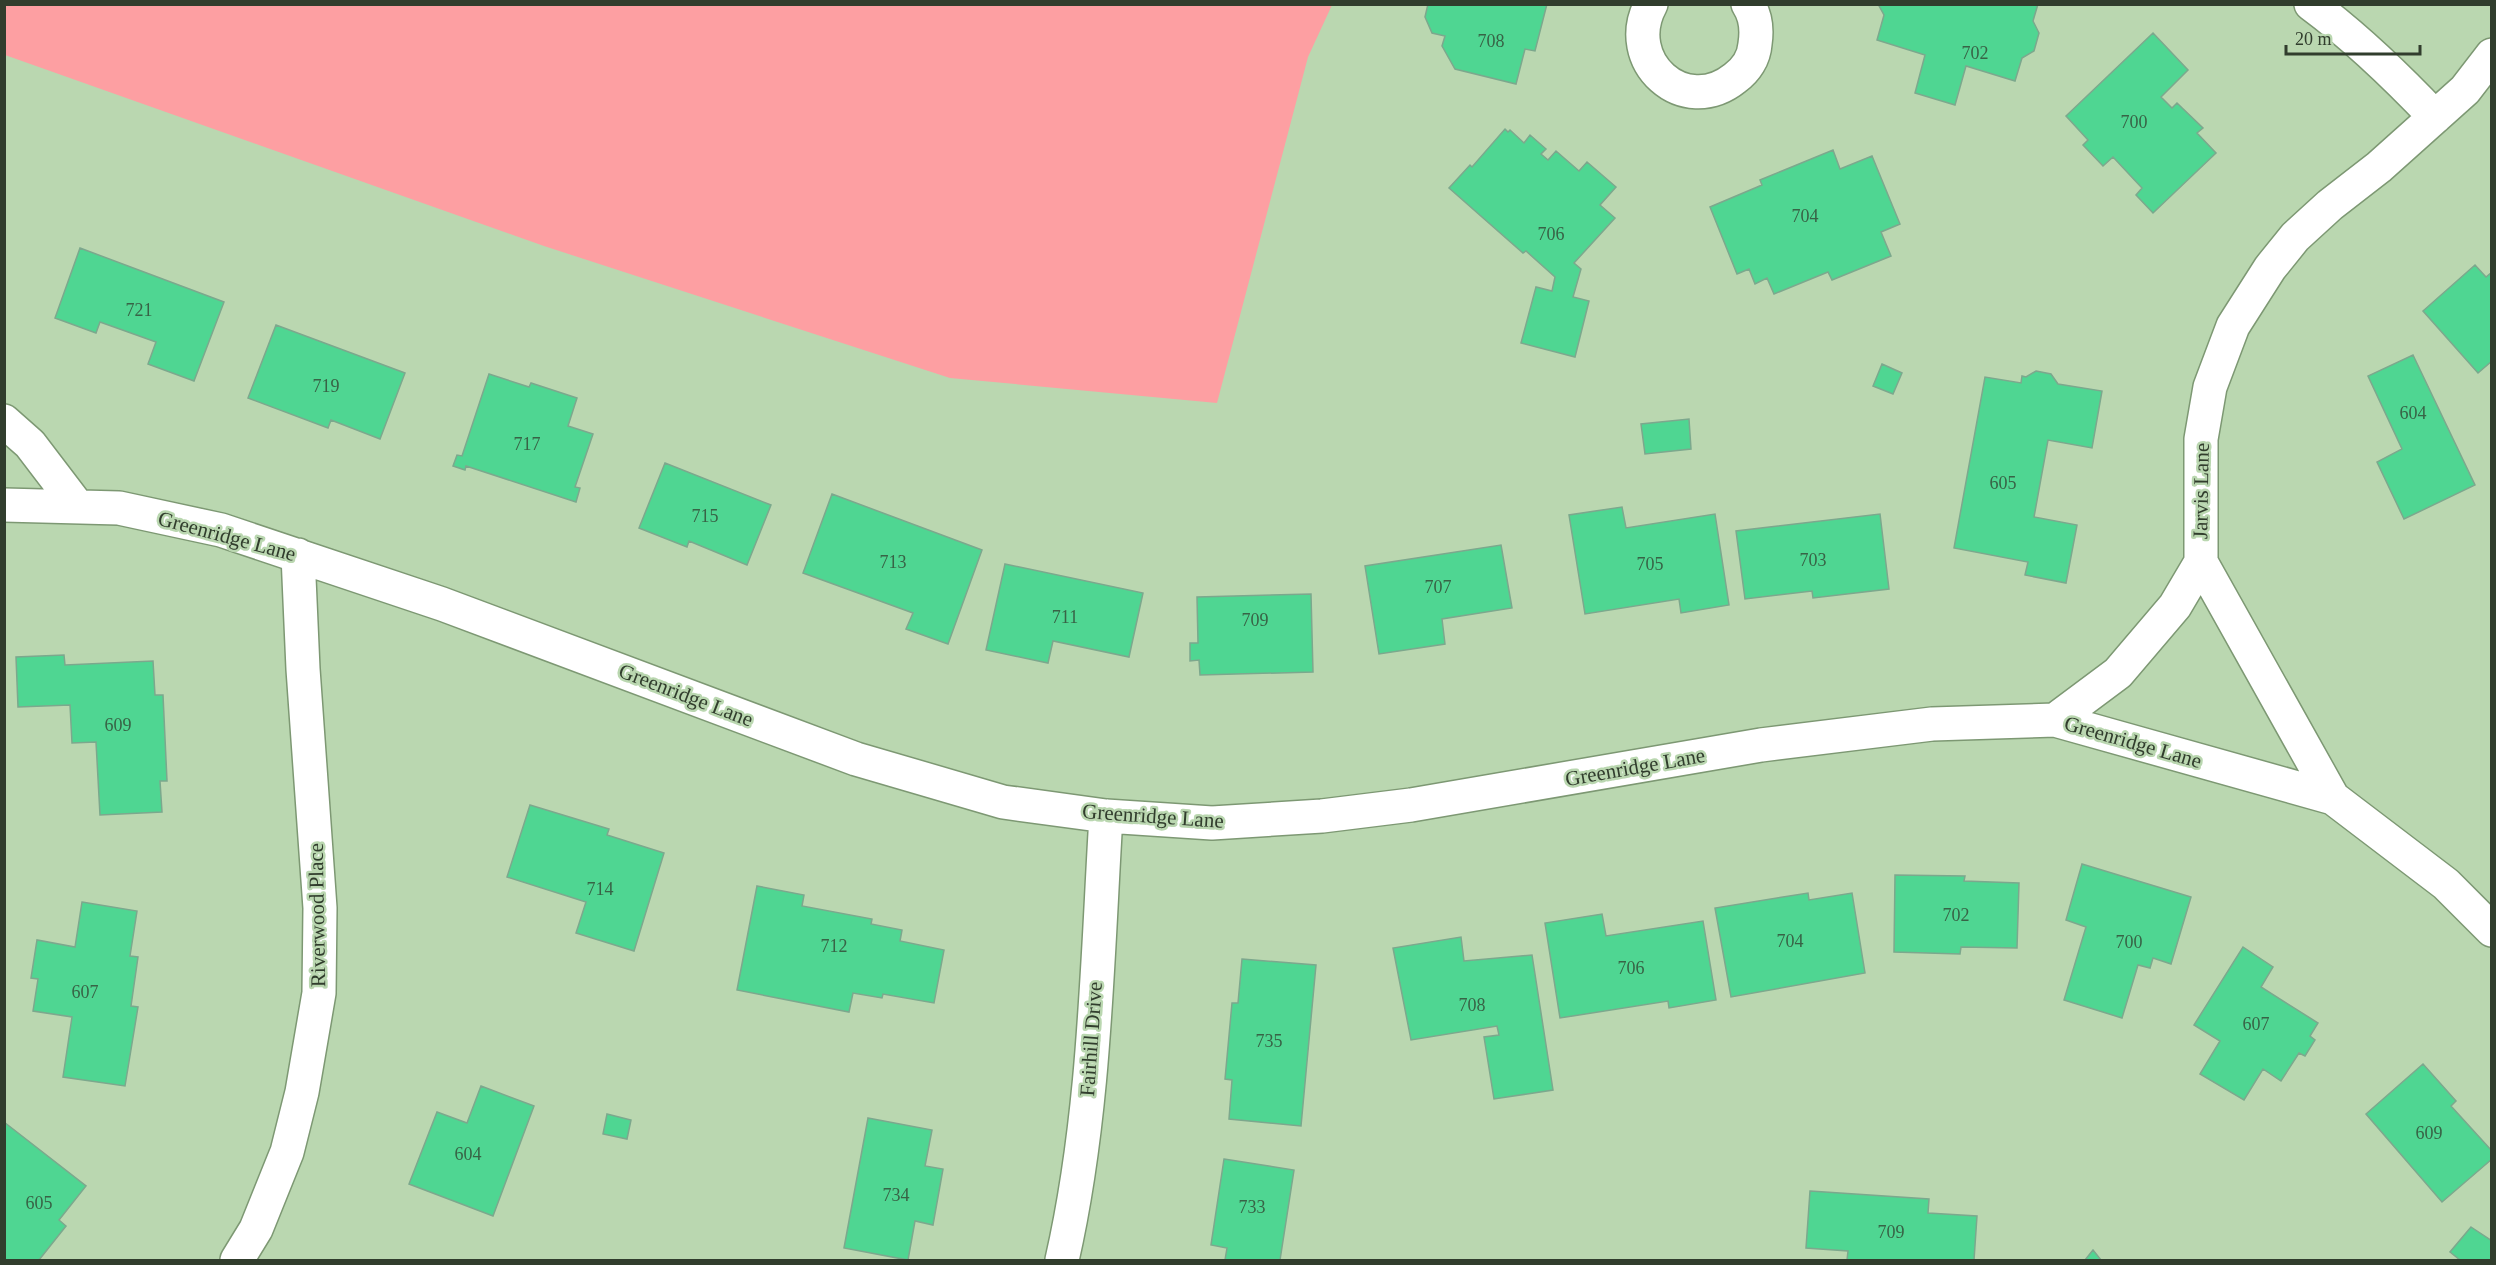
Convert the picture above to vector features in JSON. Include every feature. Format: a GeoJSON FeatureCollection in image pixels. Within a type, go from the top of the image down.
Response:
{"type":"FeatureCollection","features":[{"type":"Feature","properties":{"kind":"street"},"geometry":{"type":"LineString","coordinates":[[1651,4],[1644,17],[1642,39],[1648,61],[1662,79],[1681,89],[1704,92],[1725,86],[1743,72],[1755,52],[1757,30],[1748,4]]}},
{"type":"Feature","properties":{"kind":"street"},"geometry":{"type":"LineString","coordinates":[[2311,4],[2384,63],[2435,117]]}},
{"type":"Feature","properties":{"kind":"street","name":"Jarvis Lane"},"geometry":{"type":"LineString","coordinates":[[2492,55],[2465,90],[2295,237],[2270,268],[2233,326],[2210,387],[2201,439],[2201,562],[2333,798],[2446,884],[2492,930]]}},
{"type":"Feature","properties":{"kind":"street"},"geometry":{"type":"LineString","coordinates":[[4,421],[30,444],[78,507]]}},
{"type":"Feature","properties":{"kind":"street","name":"Greenridge Lane"},"geometry":{"type":"LineString","coordinates":[[4,506],[119,508],[221,530],[442,604],[856,759],[1003,802],[1106,816],[1212,823],[1322,816],[1411,805],[1761,745],[1932,724],[2055,720],[2333,798]]}},
{"type":"Feature","properties":{"kind":"street","name":"Riverwood Place"},"geometry":{"type":"LineString","coordinates":[[237,1260],[256,1229],[271,1197],[287,1152],[302,1092],[319,993],[320,908],[303,669],[298,555]]}},
{"type":"Feature","properties":{"kind":"street"},"geometry":{"type":"LineString","coordinates":[[2055,720],[2118,673],[2175,606],[2201,562]]}},
{"type":"Feature","properties":{"kind":"street","name":"Fairhill Drive"},"geometry":{"type":"LineString","coordinates":[[1062,1260],[1069,1229],[1084,1126],[1091,1053],[1106,816]]}},
{"type":"Feature","properties":{"kind":"shaded area"},"geometry":{"type":"Polygon","coordinates":[[[5,4],[1332,5],[1308,57],[1217,403],[950,378],[544,246],[5,55],[5,4]]]}},
{"type":"Feature","properties":{"kind":"building"},"geometry":{"type":"Polygon","coordinates":[[[1428,4],[1547,4],[1535,51],[1525,49],[1516,84],[1455,69],[1442,46],[1445,36],[1432,33],[1425,17],[1428,4]]]}},
{"type":"Feature","properties":{"kind":"building"},"geometry":{"type":"Polygon","coordinates":[[[1878,4],[2038,4],[2033,21],[2039,33],[2034,51],[2022,58],[2015,81],[1966,66],[1955,105],[1915,93],[1925,55],[1877,40],[1884,15],[1878,4]]]}},
{"type":"Feature","properties":{"kind":"building"},"geometry":{"type":"Polygon","coordinates":[[[2153,33],[2188,70],[2161,97],[2172,108],[2177,103],[2203,128],[2197,133],[2216,153],[2153,213],[2136,195],[2142,188],[2113,157],[2103,166],[2083,145],[2088,140],[2066,116],[2153,33]]]}},
{"type":"Feature","properties":{"kind":"building"},"geometry":{"type":"Polygon","coordinates":[[[1505,129],[1508,132],[1510,130],[1524,143],[1530,135],[1546,149],[1541,154],[1548,160],[1556,151],[1579,171],[1587,162],[1616,187],[1600,205],[1615,218],[1574,263],[1581,269],[1573,297],[1589,301],[1575,357],[1521,343],[1536,287],[1552,291],[1555,277],[1526,251],[1523,253],[1449,188],[1470,165],[1472,167],[1505,129]]]}},
{"type":"Feature","properties":{"kind":"building"},"geometry":{"type":"Polygon","coordinates":[[[1833,150],[1840,169],[1872,156],[1900,224],[1881,232],[1891,256],[1832,280],[1828,272],[1774,294],[1767,278],[1755,284],[1749,269],[1737,274],[1710,207],[1762,185],[1760,180],[1833,150]]]}},
{"type":"Feature","properties":{"kind":"building"},"geometry":{"type":"Polygon","coordinates":[[[80,248],[224,302],[194,381],[148,364],[156,342],[100,322],[96,333],[55,318],[80,248]]]}},
{"type":"Feature","properties":{"kind":"building"},"geometry":{"type":"Polygon","coordinates":[[[2475,265],[2486,277],[2492,272],[2492,361],[2478,373],[2423,311],[2475,265]]]}},
{"type":"Feature","properties":{"kind":"building"},"geometry":{"type":"Polygon","coordinates":[[[276,325],[405,373],[380,439],[331,420],[328,428],[248,398],[276,325]]]}},
{"type":"Feature","properties":{"kind":"building"},"geometry":{"type":"Polygon","coordinates":[[[2413,355],[2475,485],[2404,519],[2377,462],[2402,449],[2368,376],[2413,355]]]}},
{"type":"Feature","properties":{"kind":"building"},"geometry":{"type":"Polygon","coordinates":[[[1882,364],[1902,373],[1893,394],[1873,386],[1882,364]]]}},
{"type":"Feature","properties":{"kind":"building"},"geometry":{"type":"Polygon","coordinates":[[[2036,371],[2051,374],[2058,384],[2102,391],[2092,448],[2048,440],[2034,517],[2077,525],[2066,583],[2025,575],[2028,562],[1954,548],[1985,377],[2021,383],[2022,376],[2026,377],[2036,371]]]}},
{"type":"Feature","properties":{"kind":"building"},"geometry":{"type":"Polygon","coordinates":[[[489,374],[529,387],[531,383],[577,398],[568,426],[593,434],[575,487],[580,488],[576,502],[466,466],[465,470],[453,466],[457,455],[462,456],[489,374]]]}},
{"type":"Feature","properties":{"kind":"building"},"geometry":{"type":"Polygon","coordinates":[[[1689,419],[1691,449],[1645,454],[1641,424],[1689,419]]]}},
{"type":"Feature","properties":{"kind":"building"},"geometry":{"type":"Polygon","coordinates":[[[665,463],[771,505],[747,565],[689,541],[687,547],[639,528],[665,463]]]}},
{"type":"Feature","properties":{"kind":"building"},"geometry":{"type":"Polygon","coordinates":[[[832,494],[982,550],[948,644],[906,629],[913,613],[803,573],[832,494]]]}},
{"type":"Feature","properties":{"kind":"building"},"geometry":{"type":"Polygon","coordinates":[[[1622,507],[1626,528],[1715,514],[1729,605],[1681,613],[1679,599],[1585,614],[1569,515],[1622,507]]]}},
{"type":"Feature","properties":{"kind":"building"},"geometry":{"type":"Polygon","coordinates":[[[1880,514],[1889,589],[1813,598],[1812,591],[1745,599],[1736,531],[1880,514]]]}},
{"type":"Feature","properties":{"kind":"building"},"geometry":{"type":"Polygon","coordinates":[[[1501,545],[1512,608],[1442,619],[1445,644],[1379,654],[1365,566],[1501,545]]]}},
{"type":"Feature","properties":{"kind":"building"},"geometry":{"type":"Polygon","coordinates":[[[1005,564],[1143,593],[1129,657],[1053,641],[1048,663],[986,650],[1005,564]]]}},
{"type":"Feature","properties":{"kind":"building"},"geometry":{"type":"Polygon","coordinates":[[[1311,594],[1313,672],[1200,675],[1199,660],[1190,661],[1190,643],[1198,643],[1197,597],[1311,594]]]}},
{"type":"Feature","properties":{"kind":"building"},"geometry":{"type":"Polygon","coordinates":[[[64,655],[65,665],[153,661],[155,695],[163,695],[167,781],[160,781],[162,812],[100,815],[96,742],[72,743],[70,705],[18,707],[16,657],[64,655]]]}},
{"type":"Feature","properties":{"kind":"building"},"geometry":{"type":"Polygon","coordinates":[[[530,805],[609,829],[607,835],[664,853],[634,951],[576,933],[586,902],[507,877],[530,805]]]}},
{"type":"Feature","properties":{"kind":"building"},"geometry":{"type":"Polygon","coordinates":[[[2082,864],[2191,897],[2171,964],[2153,958],[2150,968],[2138,965],[2122,1018],[2064,1000],[2086,927],[2066,920],[2082,864]]]}},
{"type":"Feature","properties":{"kind":"building"},"geometry":{"type":"Polygon","coordinates":[[[1895,875],[1965,876],[1964,881],[2019,883],[2017,948],[1961,947],[1960,954],[1894,952],[1895,875]]]}},
{"type":"Feature","properties":{"kind":"building"},"geometry":{"type":"Polygon","coordinates":[[[757,886],[804,895],[802,906],[872,919],[871,924],[902,930],[900,941],[944,950],[934,1003],[883,994],[882,998],[853,993],[849,1012],[737,990],[757,886]]]}},
{"type":"Feature","properties":{"kind":"building"},"geometry":{"type":"Polygon","coordinates":[[[1808,893],[1809,900],[1852,893],[1865,973],[1731,997],[1715,908],[1808,893]]]}},
{"type":"Feature","properties":{"kind":"building"},"geometry":{"type":"Polygon","coordinates":[[[82,902],[137,911],[130,956],[138,957],[131,1006],[138,1007],[125,1086],[63,1077],[72,1017],[33,1011],[38,979],[31,978],[37,940],[75,947],[82,902]]]}},
{"type":"Feature","properties":{"kind":"building"},"geometry":{"type":"Polygon","coordinates":[[[1602,914],[1606,936],[1703,921],[1716,1000],[1669,1008],[1668,1001],[1560,1018],[1545,923],[1602,914]]]}},
{"type":"Feature","properties":{"kind":"building"},"geometry":{"type":"Polygon","coordinates":[[[1461,937],[1464,961],[1532,955],[1553,1090],[1494,1099],[1484,1037],[1499,1035],[1497,1026],[1411,1040],[1393,948],[1461,937]]]}},
{"type":"Feature","properties":{"kind":"building"},"geometry":{"type":"Polygon","coordinates":[[[2243,947],[2273,967],[2261,987],[2318,1023],[2310,1036],[2315,1040],[2305,1056],[2299,1053],[2281,1081],[2263,1069],[2244,1100],[2200,1074],[2220,1041],[2194,1025],[2243,947]]]}},
{"type":"Feature","properties":{"kind":"building"},"geometry":{"type":"Polygon","coordinates":[[[1242,959],[1316,965],[1301,1126],[1229,1119],[1232,1080],[1225,1079],[1232,1003],[1238,1003],[1242,959]]]}},
{"type":"Feature","properties":{"kind":"building"},"geometry":{"type":"Polygon","coordinates":[[[2423,1064],[2456,1101],[2451,1106],[2492,1151],[2492,1159],[2442,1202],[2366,1114],[2423,1064]]]}},
{"type":"Feature","properties":{"kind":"building"},"geometry":{"type":"Polygon","coordinates":[[[481,1086],[534,1106],[493,1216],[409,1184],[437,1112],[467,1123],[481,1086]]]}},
{"type":"Feature","properties":{"kind":"building"},"geometry":{"type":"Polygon","coordinates":[[[607,1114],[631,1120],[627,1139],[603,1134],[607,1114]]]}},
{"type":"Feature","properties":{"kind":"building"},"geometry":{"type":"Polygon","coordinates":[[[868,1118],[932,1130],[925,1166],[943,1169],[933,1225],[915,1221],[908,1260],[844,1248],[868,1118]]]}},
{"type":"Feature","properties":{"kind":"building"},"geometry":{"type":"Polygon","coordinates":[[[4,1122],[86,1186],[59,1220],[66,1226],[39,1260],[4,1260],[4,1122]]]}},
{"type":"Feature","properties":{"kind":"building"},"geometry":{"type":"Polygon","coordinates":[[[1224,1159],[1294,1170],[1280,1260],[1225,1260],[1227,1248],[1211,1245],[1224,1159]]]}},
{"type":"Feature","properties":{"kind":"building"},"geometry":{"type":"Polygon","coordinates":[[[1810,1191],[1929,1199],[1928,1213],[1977,1216],[1974,1260],[1847,1260],[1848,1251],[1806,1248],[1810,1191]]]}},
{"type":"Feature","properties":{"kind":"building"},"geometry":{"type":"Polygon","coordinates":[[[2471,1227],[2492,1241],[2492,1260],[2460,1260],[2450,1252],[2471,1227]]]}},
{"type":"Feature","properties":{"kind":"building"},"geometry":{"type":"Polygon","coordinates":[[[2093,1250],[2101,1260],[2085,1260],[2093,1250]]]}}]}
